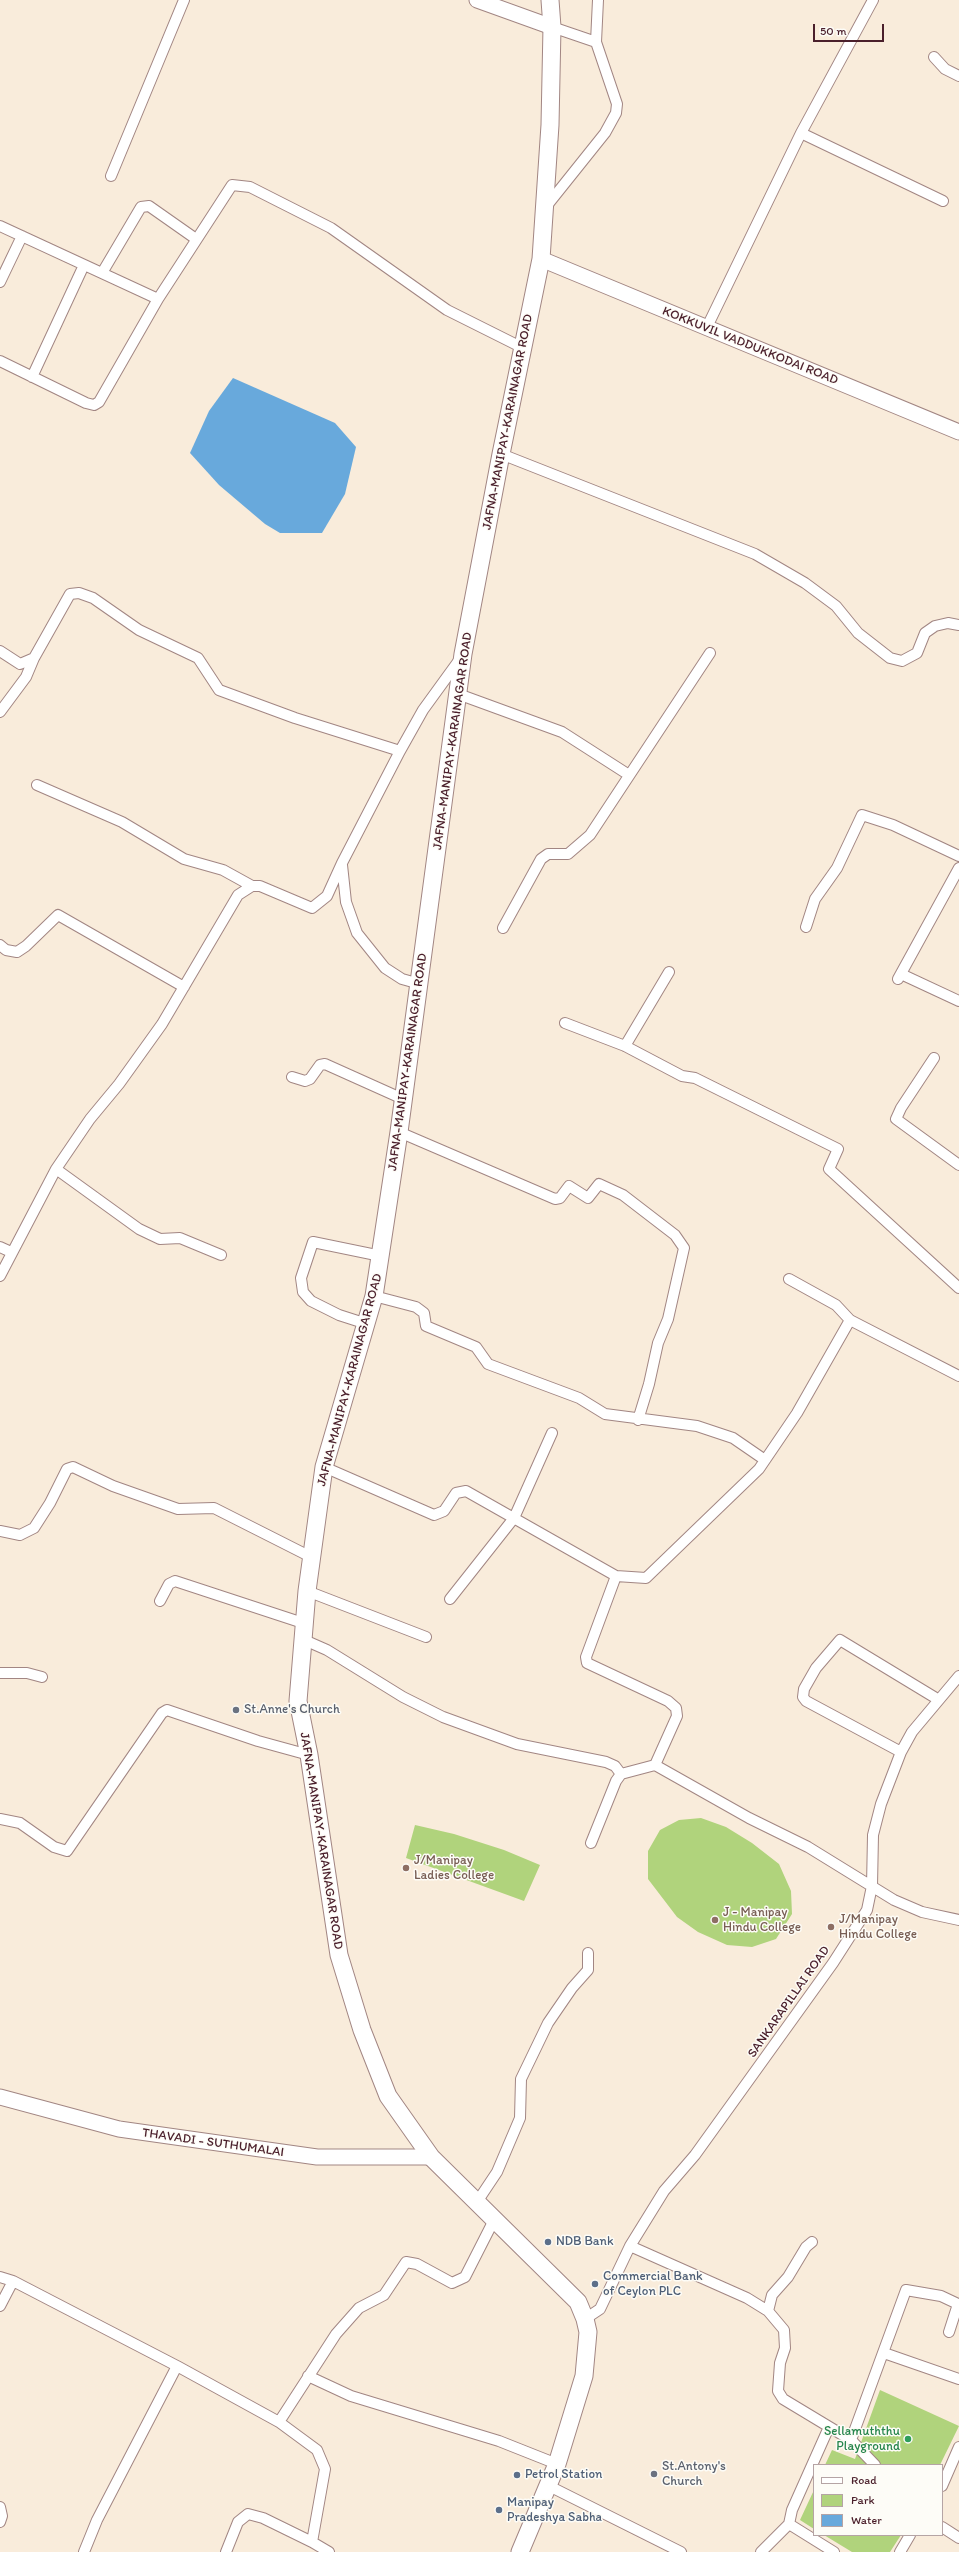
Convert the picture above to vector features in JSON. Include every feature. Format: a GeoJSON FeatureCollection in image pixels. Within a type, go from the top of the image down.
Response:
{"type":"FeatureCollection","features":[{"type":"Feature","properties":{"kind":"main road"},"geometry":{"type":"LineString","coordinates":[[477,0],[552,27]]}},
{"type":"Feature","properties":{"kind":"main road","name":"JAFNA-MANIPAY-KARAINAGAR ROAD"},"geometry":{"type":"LineString","coordinates":[[520,2552],[558,2464],[584,2376],[588,2332],[585,2320],[578,2302],[495,2218],[431,2157],[388,2096],[362,2030],[339,1955],[309,1755],[298,1701],[302,1631],[324,1467],[374,1296],[420,984],[463,654],[501,454],[541,259],[550,125],[552,27],[550,0]]}},
{"type":"Feature","properties":{"kind":"main road","name":"KOKKUVIL VADDUKKODAI ROAD"},"geometry":{"type":"LineString","coordinates":[[541,259],[706,329],[959,432]]}},
{"type":"Feature","properties":{"kind":"main road","name":"THAVADI - SUTHUMALAI"},"geometry":{"type":"LineString","coordinates":[[0,2097],[119,2129],[317,2157],[431,2157]]}},
{"type":"Feature","properties":{"kind":"street"},"geometry":{"type":"LineString","coordinates":[[111,176],[184,0]]}},
{"type":"Feature","properties":{"kind":"street"},"geometry":{"type":"LineString","coordinates":[[545,209],[605,133],[616,113],[616,98],[596,42],[598,0]]}},
{"type":"Feature","properties":{"kind":"street"},"geometry":{"type":"LineString","coordinates":[[706,329],[801,133],[873,0]]}},
{"type":"Feature","properties":{"kind":"street"},"geometry":{"type":"LineString","coordinates":[[552,27],[596,42]]}},
{"type":"Feature","properties":{"kind":"street"},"geometry":{"type":"LineString","coordinates":[[934,57],[945,69],[959,76]]}},
{"type":"Feature","properties":{"kind":"street"},"geometry":{"type":"LineString","coordinates":[[801,133],[944,201]]}},
{"type":"Feature","properties":{"kind":"street"},"geometry":{"type":"LineString","coordinates":[[0,361],[86,403],[94,405],[99,402],[158,299],[232,185],[250,187],[331,228],[447,310],[523,348]]}},
{"type":"Feature","properties":{"kind":"street"},"geometry":{"type":"LineString","coordinates":[[102,273],[140,207],[149,206],[196,239]]}},
{"type":"Feature","properties":{"kind":"street"},"geometry":{"type":"LineString","coordinates":[[0,226],[158,299]]}},
{"type":"Feature","properties":{"kind":"street"},"geometry":{"type":"LineString","coordinates":[[0,282],[22,236]]}},
{"type":"Feature","properties":{"kind":"street"},"geometry":{"type":"LineString","coordinates":[[32,377],[84,265]]}},
{"type":"Feature","properties":{"kind":"street"},"geometry":{"type":"LineString","coordinates":[[501,454],[755,554],[804,583],[836,606],[858,633],[890,658],[902,661],[917,654],[926,633],[935,626],[948,623],[959,626]]}},
{"type":"Feature","properties":{"kind":"street"},"geometry":{"type":"LineString","coordinates":[[0,712],[26,677],[34,658],[70,594],[79,593],[93,598],[139,630],[198,658],[219,690],[294,718],[400,752]]}},
{"type":"Feature","properties":{"kind":"street"},"geometry":{"type":"LineString","coordinates":[[0,651],[20,664],[34,658]]}},
{"type":"Feature","properties":{"kind":"street"},"geometry":{"type":"LineString","coordinates":[[503,928],[541,859],[548,854],[568,854],[590,835],[710,653]]}},
{"type":"Feature","properties":{"kind":"street"},"geometry":{"type":"LineString","coordinates":[[37,785],[122,822],[184,858],[223,870],[252,886],[260,886],[312,908],[328,896],[342,863],[423,710],[463,654]]}},
{"type":"Feature","properties":{"kind":"street"},"geometry":{"type":"LineString","coordinates":[[458,694],[562,732],[629,775]]}},
{"type":"Feature","properties":{"kind":"street"},"geometry":{"type":"LineString","coordinates":[[806,927],[815,899],[837,868],[862,815],[892,825],[959,856]]}},
{"type":"Feature","properties":{"kind":"street"},"geometry":{"type":"LineString","coordinates":[[342,863],[346,902],[357,933],[385,968],[402,979],[420,984]]}},
{"type":"Feature","properties":{"kind":"street"},"geometry":{"type":"LineString","coordinates":[[959,868],[899,976],[959,1001]]}},
{"type":"Feature","properties":{"kind":"street"},"geometry":{"type":"LineString","coordinates":[[0,1276],[11,1252],[56,1169],[90,1119],[119,1084],[162,1024],[238,895],[252,886]]}},
{"type":"Feature","properties":{"kind":"street"},"geometry":{"type":"LineString","coordinates":[[0,945],[6,950],[17,952],[26,946],[58,915],[184,987]]}},
{"type":"Feature","properties":{"kind":"street"},"geometry":{"type":"LineString","coordinates":[[625,1046],[669,972]]}},
{"type":"Feature","properties":{"kind":"street"},"geometry":{"type":"LineString","coordinates":[[565,1023],[625,1046],[682,1076],[695,1078],[838,1150],[829,1169],[959,1288]]}},
{"type":"Feature","properties":{"kind":"street"},"geometry":{"type":"LineString","coordinates":[[934,1058],[901,1108],[896,1119],[959,1165]]}},
{"type":"Feature","properties":{"kind":"street"},"geometry":{"type":"LineString","coordinates":[[292,1077],[305,1081],[310,1079],[320,1065],[325,1064],[403,1099]]}},
{"type":"Feature","properties":{"kind":"street"},"geometry":{"type":"LineString","coordinates":[[399,1132],[555,1200],[560,1198],[569,1186],[588,1198],[599,1184],[624,1195],[675,1235],[684,1248],[668,1319],[658,1343],[649,1384],[638,1420]]}},
{"type":"Feature","properties":{"kind":"street"},"geometry":{"type":"LineString","coordinates":[[56,1169],[139,1229],[160,1239],[180,1238],[221,1255]]}},
{"type":"Feature","properties":{"kind":"street"},"geometry":{"type":"LineString","coordinates":[[367,1324],[340,1315],[311,1301],[303,1292],[301,1278],[313,1242],[381,1256]]}},
{"type":"Feature","properties":{"kind":"street"},"geometry":{"type":"LineString","coordinates":[[0,1247],[11,1252]]}},
{"type":"Feature","properties":{"kind":"street"},"geometry":{"type":"LineString","coordinates":[[789,1279],[836,1305],[850,1320],[959,1376]]}},
{"type":"Feature","properties":{"kind":"street"},"geometry":{"type":"LineString","coordinates":[[374,1296],[416,1307],[424,1313],[426,1326],[476,1347],[488,1364],[579,1398],[605,1414],[638,1420],[697,1426],[733,1438],[765,1460]]}},
{"type":"Feature","properties":{"kind":"street"},"geometry":{"type":"LineString","coordinates":[[324,1467],[434,1515],[444,1511],[456,1493],[466,1491],[616,1576],[646,1578],[759,1469],[796,1413],[850,1320]]}},
{"type":"Feature","properties":{"kind":"street"},"geometry":{"type":"LineString","coordinates":[[450,1599],[514,1518],[552,1433]]}},
{"type":"Feature","properties":{"kind":"street"},"geometry":{"type":"LineString","coordinates":[[0,1531],[20,1535],[34,1528],[50,1503],[67,1469],[73,1467],[113,1486],[178,1509],[214,1508],[311,1557]]}},
{"type":"Feature","properties":{"kind":"street"},"geometry":{"type":"LineString","coordinates":[[616,1576],[586,1657],[587,1664],[650,1692],[676,1708],[677,1716],[655,1765]]}},
{"type":"Feature","properties":{"kind":"street"},"geometry":{"type":"LineString","coordinates":[[160,1601],[169,1584],[175,1581],[302,1631],[327,1650],[404,1697],[443,1717],[517,1744],[606,1762],[615,1766],[621,1774]]}},
{"type":"Feature","properties":{"kind":"street"},"geometry":{"type":"LineString","coordinates":[[307,1591],[426,1637]]}},
{"type":"Feature","properties":{"kind":"street"},"geometry":{"type":"LineString","coordinates":[[901,1752],[806,1701],[804,1697],[804,1690],[816,1668],[840,1640],[939,1700]]}},
{"type":"Feature","properties":{"kind":"street"},"geometry":{"type":"LineString","coordinates":[[0,1673],[27,1673],[42,1677]]}},
{"type":"Feature","properties":{"kind":"street","name":"SANKARAPILLAI ROAD"},"geometry":{"type":"LineString","coordinates":[[585,2320],[600,2309],[630,2246],[664,2191],[695,2155],[833,1963],[867,1910],[872,1886],[873,1835],[880,1804],[901,1752],[912,1732],[939,1700],[958,1681]]}},
{"type":"Feature","properties":{"kind":"street"},"geometry":{"type":"LineString","coordinates":[[0,1819],[20,1823],[54,1847],[67,1851],[162,1713],[167,1710],[258,1741],[309,1755]]}},
{"type":"Feature","properties":{"kind":"street"},"geometry":{"type":"LineString","coordinates":[[621,1774],[655,1765],[749,1818],[808,1847],[894,1900],[922,1912],[959,1920]]}},
{"type":"Feature","properties":{"kind":"street"},"geometry":{"type":"LineString","coordinates":[[592,1843],[621,1774]]}},
{"type":"Feature","properties":{"kind":"street"},"geometry":{"type":"LineString","coordinates":[[478,2202],[497,2172],[520,2118],[521,2079],[548,2023],[572,1988],[588,1970],[588,1953]]}},
{"type":"Feature","properties":{"kind":"street"},"geometry":{"type":"LineString","coordinates":[[279,2422],[336,2334],[359,2308],[384,2295],[406,2262],[417,2264],[452,2283],[465,2277],[495,2218]]}},
{"type":"Feature","properties":{"kind":"street"},"geometry":{"type":"LineString","coordinates":[[768,2311],[772,2295],[788,2277],[806,2247],[812,2242]]}},
{"type":"Feature","properties":{"kind":"street"},"geometry":{"type":"LineString","coordinates":[[630,2246],[747,2298],[768,2311],[784,2330],[785,2348],[780,2363],[778,2391],[783,2399],[851,2440],[874,2464]]}},
{"type":"Feature","properties":{"kind":"street"},"geometry":{"type":"LineString","coordinates":[[0,2278],[13,2281],[177,2366],[279,2422],[317,2450],[325,2469],[312,2542]]}},
{"type":"Feature","properties":{"kind":"street"},"geometry":{"type":"LineString","coordinates":[[0,2306],[13,2281]]}},
{"type":"Feature","properties":{"kind":"street"},"geometry":{"type":"LineString","coordinates":[[851,2440],[906,2290],[941,2296],[958,2304],[949,2332]]}},
{"type":"Feature","properties":{"kind":"street"},"geometry":{"type":"LineString","coordinates":[[884,2353],[959,2378]]}},
{"type":"Feature","properties":{"kind":"street"},"geometry":{"type":"LineString","coordinates":[[84,2552],[97,2520],[177,2366]]}},
{"type":"Feature","properties":{"kind":"street"},"geometry":{"type":"LineString","coordinates":[[308,2376],[351,2396],[499,2442],[558,2464]]}},
{"type":"Feature","properties":{"kind":"street"},"geometry":{"type":"LineString","coordinates":[[761,2552],[789,2524],[792,2510],[829,2427]]}},
{"type":"Feature","properties":{"kind":"street"},"geometry":{"type":"LineString","coordinates":[[943,2484],[959,2448]]}},
{"type":"Feature","properties":{"kind":"street"},"geometry":{"type":"LineString","coordinates":[[549,2486],[681,2552]]}},
{"type":"Feature","properties":{"kind":"street"},"geometry":{"type":"LineString","coordinates":[[0,2507],[2,2516],[0,2522]]}},
{"type":"Feature","properties":{"kind":"street"},"geometry":{"type":"LineString","coordinates":[[226,2552],[238,2522],[248,2514],[263,2518],[329,2552]]}},
{"type":"Feature","properties":{"kind":"street"},"geometry":{"type":"LineString","coordinates":[[789,2524],[834,2552]]}},
{"type":"Feature","properties":{"kind":"street"},"geometry":{"type":"LineString","coordinates":[[943,2528],[959,2538]]}},
{"type":"Feature","properties":{"kind":"street"},"geometry":{"type":"LineString","coordinates":[[900,2552],[909,2536]]}},
{"type":"Feature","properties":{"kind":"green space"},"geometry":{"type":"Polygon","coordinates":[[[701,1818],[726,1827],[752,1843],[779,1864],[791,1891],[792,1914],[776,1939],[752,1947],[727,1945],[698,1932],[677,1917],[648,1879],[648,1851],[660,1830],[679,1820],[701,1818]]]}},
{"type":"Feature","properties":{"kind":"green space"},"geometry":{"type":"Polygon","coordinates":[[[415,1825],[454,1834],[504,1850],[540,1865],[524,1901],[406,1858],[415,1825]]]}},
{"type":"Feature","properties":{"kind":"green space","name":"Sellamuththu Playground"},"geometry":{"type":"Polygon","coordinates":[[[880,2390],[959,2426],[940,2464],[825,2464],[832,2450],[855,2459],[880,2390]]]}},
{"type":"Feature","properties":{"kind":"green space","name":"Sellamuththu Playground"},"geometry":{"type":"Polygon","coordinates":[[[813,2492],[813,2528],[800,2520],[813,2492]]]}},
{"type":"Feature","properties":{"kind":"green space"},"geometry":{"type":"Polygon","coordinates":[[[826,2536],[900,2536],[890,2552],[852,2552],[826,2536]]]}},
{"type":"Feature","properties":{"kind":"water"},"geometry":{"type":"Polygon","coordinates":[[[233,378],[335,423],[356,447],[345,494],[322,533],[280,533],[265,524],[219,485],[190,453],[209,411],[233,378]]]}},
{"type":"Feature","properties":{"kind":"place","name":"St.Anne's Church"},"geometry":{"type":"Point","coordinates":[236,1710]}},
{"type":"Feature","properties":{"kind":"place","name":"J/Manipay Ladies College"},"geometry":{"type":"Point","coordinates":[406,1868]}},
{"type":"Feature","properties":{"kind":"place","name":"J - Manipay Hindu College"},"geometry":{"type":"Point","coordinates":[715,1920]}},
{"type":"Feature","properties":{"kind":"place","name":"J/Manipay Hindu College"},"geometry":{"type":"Point","coordinates":[831,1927]}},
{"type":"Feature","properties":{"kind":"place","name":"NDB Bank"},"geometry":{"type":"Point","coordinates":[548,2242]}},
{"type":"Feature","properties":{"kind":"place","name":"Commercial Bank of Ceylon PLC"},"geometry":{"type":"Point","coordinates":[595,2284]}},
{"type":"Feature","properties":{"kind":"place","name":"Sellamuththu Playground"},"geometry":{"type":"Point","coordinates":[908,2439]}},
{"type":"Feature","properties":{"kind":"place","name":"St.Antony's Church"},"geometry":{"type":"Point","coordinates":[654,2474]}},
{"type":"Feature","properties":{"kind":"place","name":"Petrol Station"},"geometry":{"type":"Point","coordinates":[517,2475]}},
{"type":"Feature","properties":{"kind":"place","name":"Manipay Pradeshya Sabha"},"geometry":{"type":"Point","coordinates":[499,2510]}}]}
